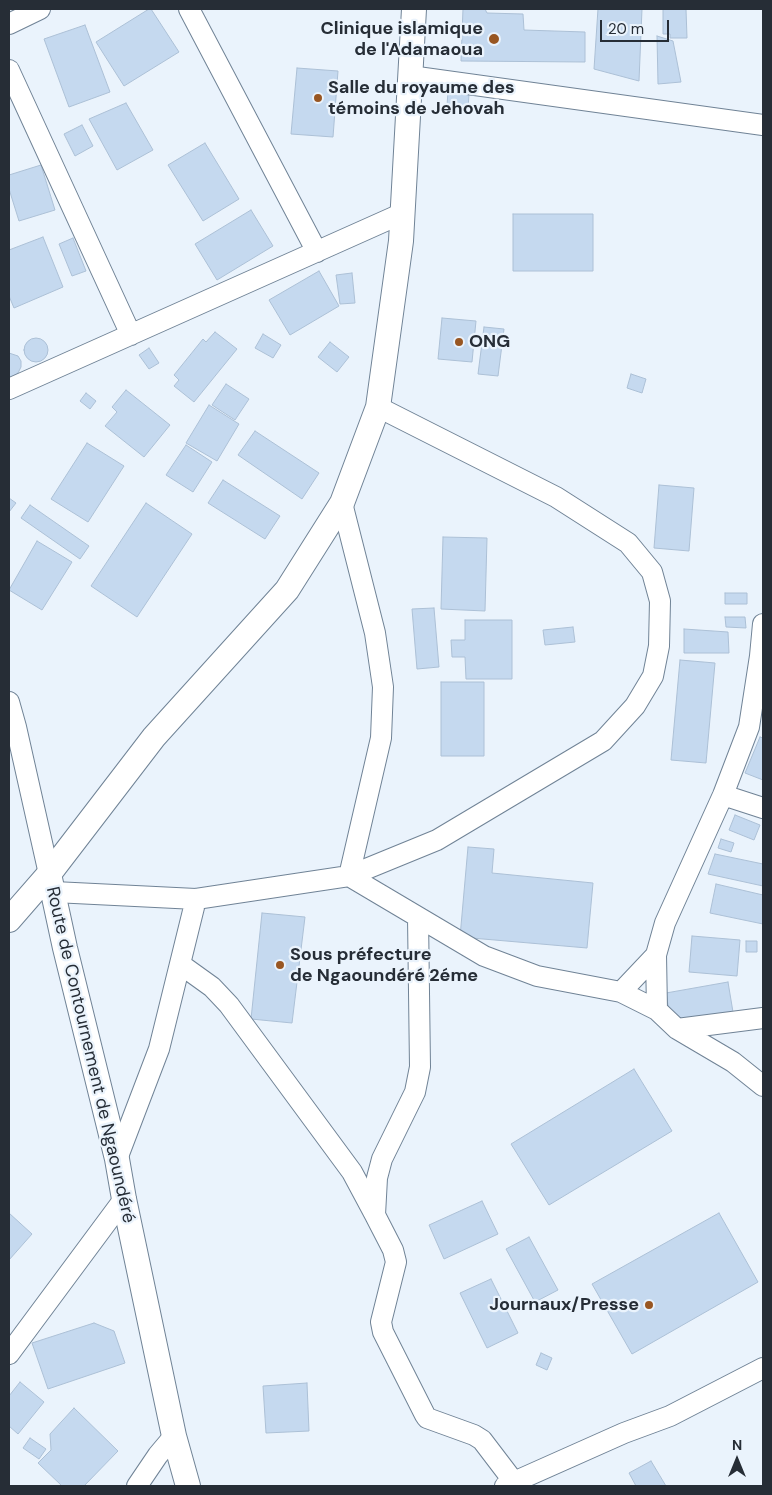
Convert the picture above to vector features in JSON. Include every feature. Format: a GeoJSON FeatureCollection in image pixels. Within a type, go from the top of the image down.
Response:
{"type":"FeatureCollection","features":[{"type":"Feature","properties":{"kind":"street"},"geometry":{"type":"LineString","coordinates":[[9,24],[40,9]]}},
{"type":"Feature","properties":{"kind":"street"},"geometry":{"type":"LineString","coordinates":[[189,9],[317,252]]}},
{"type":"Feature","properties":{"kind":"street","name":"Route de Contournement de Ngaoundéré"},"geometry":{"type":"LineString","coordinates":[[188,1486],[174,1436],[117,1159],[65,948],[51,883],[154,737],[288,590],[342,503],[378,407],[401,241],[414,9]]}},
{"type":"Feature","properties":{"kind":"street"},"geometry":{"type":"LineString","coordinates":[[9,70],[131,335]]}},
{"type":"Feature","properties":{"kind":"street"},"geometry":{"type":"LineString","coordinates":[[410,76],[763,125]]}},
{"type":"Feature","properties":{"kind":"street"},"geometry":{"type":"LineString","coordinates":[[9,389],[403,213]]}},
{"type":"Feature","properties":{"kind":"street"},"geometry":{"type":"LineString","coordinates":[[9,920],[51,883],[196,899],[348,876],[437,840],[603,741],[635,706],[653,676],[659,646],[660,601],[652,572],[628,543],[556,497],[378,407]]}},
{"type":"Feature","properties":{"kind":"street"},"geometry":{"type":"LineString","coordinates":[[342,503],[375,633],[383,686],[381,738],[348,876]]}},
{"type":"Feature","properties":{"kind":"street"},"geometry":{"type":"LineString","coordinates":[[657,1010],[656,955],[665,923],[723,795],[749,727],[763,624]]}},
{"type":"Feature","properties":{"kind":"street"},"geometry":{"type":"LineString","coordinates":[[9,702],[51,883]]}},
{"type":"Feature","properties":{"kind":"street"},"geometry":{"type":"LineString","coordinates":[[723,795],[763,808]]}},
{"type":"Feature","properties":{"kind":"street"},"geometry":{"type":"LineString","coordinates":[[348,876],[484,956],[537,976],[621,992],[657,1010],[677,1029],[733,1062],[763,1086]]}},
{"type":"Feature","properties":{"kind":"street"},"geometry":{"type":"LineString","coordinates":[[117,1159],[159,1049],[196,899]]}},
{"type":"Feature","properties":{"kind":"street"},"geometry":{"type":"LineString","coordinates":[[375,1215],[377,1178],[382,1158],[415,1092],[420,1067],[418,917]]}},
{"type":"Feature","properties":{"kind":"street"},"geometry":{"type":"LineString","coordinates":[[621,992],[656,955]]}},
{"type":"Feature","properties":{"kind":"street"},"geometry":{"type":"LineString","coordinates":[[180,964],[212,987],[229,1005],[352,1172],[393,1250],[396,1262],[381,1322],[383,1332],[425,1415],[427,1418],[474,1435],[482,1440],[510,1484],[670,1416],[761,1372]]}},
{"type":"Feature","properties":{"kind":"street"},"geometry":{"type":"LineString","coordinates":[[677,1029],[763,1018]]}},
{"type":"Feature","properties":{"kind":"street"},"geometry":{"type":"LineString","coordinates":[[9,1354],[124,1199]]}},
{"type":"Feature","properties":{"kind":"street"},"geometry":{"type":"LineString","coordinates":[[137,1486],[158,1455],[174,1436]]}},
{"type":"Feature","properties":{"kind":"building"},"geometry":{"type":"Polygon","coordinates":[[[151,9],[179,52],[124,86],[96,42],[151,9]]]}},
{"type":"Feature","properties":{"kind":"building"},"geometry":{"type":"Polygon","coordinates":[[[463,9],[485,9],[487,13],[523,14],[524,30],[585,32],[585,62],[461,61],[463,9]]]}},
{"type":"Feature","properties":{"kind":"building"},"geometry":{"type":"Polygon","coordinates":[[[598,9],[642,9],[639,81],[594,69],[598,9]]]}},
{"type":"Feature","properties":{"kind":"building"},"geometry":{"type":"Polygon","coordinates":[[[663,9],[686,9],[687,38],[670,38],[670,34],[663,34],[663,9]]]}},
{"type":"Feature","properties":{"kind":"building"},"geometry":{"type":"Polygon","coordinates":[[[85,25],[110,92],[69,107],[44,39],[85,25]]]}},
{"type":"Feature","properties":{"kind":"building"},"geometry":{"type":"Polygon","coordinates":[[[657,36],[673,41],[681,82],[658,84],[657,36]]]}},
{"type":"Feature","properties":{"kind":"building"},"geometry":{"type":"Polygon","coordinates":[[[297,68],[338,71],[333,137],[291,134],[297,68]]]}},
{"type":"Feature","properties":{"kind":"building"},"geometry":{"type":"Polygon","coordinates":[[[448,91],[469,94],[468,109],[447,106],[448,91]]]}},
{"type":"Feature","properties":{"kind":"building"},"geometry":{"type":"Polygon","coordinates":[[[126,103],[153,150],[117,170],[89,119],[126,103]]]}},
{"type":"Feature","properties":{"kind":"building"},"geometry":{"type":"Polygon","coordinates":[[[82,125],[93,146],[75,156],[64,134],[82,125]]]}},
{"type":"Feature","properties":{"kind":"building"},"geometry":{"type":"Polygon","coordinates":[[[205,143],[239,199],[203,221],[168,165],[205,143]]]}},
{"type":"Feature","properties":{"kind":"building"},"geometry":{"type":"Polygon","coordinates":[[[41,165],[55,210],[19,221],[9,189],[9,175],[41,165]]]}},
{"type":"Feature","properties":{"kind":"building"},"geometry":{"type":"Polygon","coordinates":[[[251,210],[273,246],[217,280],[195,244],[251,210]]]}},
{"type":"Feature","properties":{"kind":"building"},"geometry":{"type":"Polygon","coordinates":[[[513,214],[593,214],[593,271],[513,271],[513,214]]]}},
{"type":"Feature","properties":{"kind":"building"},"geometry":{"type":"Polygon","coordinates":[[[43,237],[63,287],[14,308],[9,296],[9,250],[43,237]]]}},
{"type":"Feature","properties":{"kind":"building"},"geometry":{"type":"Polygon","coordinates":[[[73,238],[86,271],[72,276],[59,244],[73,238]]]}},
{"type":"Feature","properties":{"kind":"building"},"geometry":{"type":"Polygon","coordinates":[[[319,271],[339,306],[290,335],[269,300],[319,271]]]}},
{"type":"Feature","properties":{"kind":"building"},"geometry":{"type":"Polygon","coordinates":[[[352,273],[355,303],[340,304],[336,275],[352,273]]]}},
{"type":"Feature","properties":{"kind":"building"},"geometry":{"type":"Polygon","coordinates":[[[442,318],[476,321],[472,362],[438,359],[442,318]]]}},
{"type":"Feature","properties":{"kind":"building"},"geometry":{"type":"Polygon","coordinates":[[[484,327],[504,329],[498,376],[478,374],[484,327]]]}},
{"type":"Feature","properties":{"kind":"building"},"geometry":{"type":"Polygon","coordinates":[[[215,332],[237,349],[194,402],[174,386],[179,380],[174,375],[203,339],[206,342],[215,332]]]}},
{"type":"Feature","properties":{"kind":"building"},"geometry":{"type":"Polygon","coordinates":[[[263,334],[281,345],[273,358],[255,348],[263,334]]]}},
{"type":"Feature","properties":{"kind":"building"},"geometry":{"type":"Polygon","coordinates":[[[36,338],[45,341],[48,350],[45,359],[36,362],[27,359],[24,350],[27,341],[36,338]]]}},
{"type":"Feature","properties":{"kind":"building"},"geometry":{"type":"Polygon","coordinates":[[[330,342],[349,357],[337,372],[318,357],[330,342]]]}},
{"type":"Feature","properties":{"kind":"building"},"geometry":{"type":"Polygon","coordinates":[[[149,348],[159,363],[149,369],[139,355],[149,348]]]}},
{"type":"Feature","properties":{"kind":"building"},"geometry":{"type":"Polygon","coordinates":[[[9,353],[18,356],[21,361],[21,367],[18,373],[9,377],[9,353]]]}},
{"type":"Feature","properties":{"kind":"building"},"geometry":{"type":"Polygon","coordinates":[[[631,374],[646,379],[642,393],[627,388],[631,374]]]}},
{"type":"Feature","properties":{"kind":"building"},"geometry":{"type":"Polygon","coordinates":[[[226,384],[249,399],[235,420],[212,405],[226,384]]]}},
{"type":"Feature","properties":{"kind":"building"},"geometry":{"type":"Polygon","coordinates":[[[126,390],[170,425],[144,457],[105,426],[117,412],[112,407],[126,390]]]}},
{"type":"Feature","properties":{"kind":"building"},"geometry":{"type":"Polygon","coordinates":[[[86,393],[96,401],[90,409],[80,401],[86,393]]]}},
{"type":"Feature","properties":{"kind":"building"},"geometry":{"type":"Polygon","coordinates":[[[209,405],[239,424],[217,461],[186,443],[209,405]]]}},
{"type":"Feature","properties":{"kind":"building"},"geometry":{"type":"Polygon","coordinates":[[[255,431],[319,473],[302,499],[238,455],[255,431]]]}},
{"type":"Feature","properties":{"kind":"building"},"geometry":{"type":"Polygon","coordinates":[[[87,443],[124,466],[88,522],[51,499],[87,443]]]}},
{"type":"Feature","properties":{"kind":"building"},"geometry":{"type":"Polygon","coordinates":[[[186,445],[212,462],[193,492],[166,475],[186,445]]]}},
{"type":"Feature","properties":{"kind":"building"},"geometry":{"type":"Polygon","coordinates":[[[223,480],[280,516],[265,539],[208,503],[223,480]]]}},
{"type":"Feature","properties":{"kind":"building"},"geometry":{"type":"Polygon","coordinates":[[[659,485],[694,488],[689,551],[654,548],[659,485]]]}},
{"type":"Feature","properties":{"kind":"building"},"geometry":{"type":"Polygon","coordinates":[[[9,498],[16,503],[9,512],[9,498]]]}},
{"type":"Feature","properties":{"kind":"building"},"geometry":{"type":"Polygon","coordinates":[[[146,503],[192,534],[137,617],[91,586],[146,503]]]}},
{"type":"Feature","properties":{"kind":"building"},"geometry":{"type":"Polygon","coordinates":[[[30,505],[89,546],[80,559],[21,518],[30,505]]]}},
{"type":"Feature","properties":{"kind":"building"},"geometry":{"type":"Polygon","coordinates":[[[443,537],[487,538],[485,611],[441,609],[443,537]]]}},
{"type":"Feature","properties":{"kind":"building"},"geometry":{"type":"Polygon","coordinates":[[[37,541],[72,562],[42,610],[9,590],[37,541]]]}},
{"type":"Feature","properties":{"kind":"building"},"geometry":{"type":"Polygon","coordinates":[[[725,593],[747,593],[747,604],[725,604],[725,593]]]}},
{"type":"Feature","properties":{"kind":"building"},"geometry":{"type":"Polygon","coordinates":[[[434,608],[439,667],[417,669],[412,609],[434,608]]]}},
{"type":"Feature","properties":{"kind":"building"},"geometry":{"type":"Polygon","coordinates":[[[725,617],[745,617],[746,628],[726,627],[725,617]]]}},
{"type":"Feature","properties":{"kind":"building"},"geometry":{"type":"Polygon","coordinates":[[[465,620],[512,620],[512,679],[466,679],[465,657],[452,657],[451,640],[465,640],[465,620]]]}},
{"type":"Feature","properties":{"kind":"building"},"geometry":{"type":"Polygon","coordinates":[[[573,627],[575,642],[545,645],[543,630],[573,627]]]}},
{"type":"Feature","properties":{"kind":"building"},"geometry":{"type":"Polygon","coordinates":[[[684,629],[728,632],[729,653],[684,653],[684,629]]]}},
{"type":"Feature","properties":{"kind":"building"},"geometry":{"type":"Polygon","coordinates":[[[680,660],[715,663],[706,763],[671,760],[680,660]]]}},
{"type":"Feature","properties":{"kind":"building"},"geometry":{"type":"Polygon","coordinates":[[[441,682],[484,682],[484,756],[441,756],[441,682]]]}},
{"type":"Feature","properties":{"kind":"building"},"geometry":{"type":"Polygon","coordinates":[[[760,737],[763,738],[763,780],[745,773],[760,737]]]}},
{"type":"Feature","properties":{"kind":"building"},"geometry":{"type":"Polygon","coordinates":[[[735,815],[760,825],[754,840],[729,830],[735,815]]]}},
{"type":"Feature","properties":{"kind":"building"},"geometry":{"type":"Polygon","coordinates":[[[721,839],[734,843],[731,852],[718,848],[721,839]]]}},
{"type":"Feature","properties":{"kind":"building"},"geometry":{"type":"Polygon","coordinates":[[[468,847],[494,849],[492,873],[593,883],[587,948],[460,937],[468,847]]]}},
{"type":"Feature","properties":{"kind":"building"},"geometry":{"type":"Polygon","coordinates":[[[715,854],[763,864],[763,886],[708,874],[715,854]]]}},
{"type":"Feature","properties":{"kind":"building"},"geometry":{"type":"Polygon","coordinates":[[[716,884],[763,895],[763,924],[710,913],[716,884]]]}},
{"type":"Feature","properties":{"kind":"building"},"geometry":{"type":"Polygon","coordinates":[[[262,913],[305,917],[292,1023],[251,1019],[262,913]]]}},
{"type":"Feature","properties":{"kind":"building"},"geometry":{"type":"Polygon","coordinates":[[[692,936],[740,940],[737,976],[689,972],[692,936]]]}},
{"type":"Feature","properties":{"kind":"building"},"geometry":{"type":"Polygon","coordinates":[[[746,941],[757,941],[757,952],[746,952],[746,941]]]}},
{"type":"Feature","properties":{"kind":"building"},"geometry":{"type":"Polygon","coordinates":[[[728,982],[733,1012],[671,1023],[666,993],[728,982]]]}},
{"type":"Feature","properties":{"kind":"building"},"geometry":{"type":"Polygon","coordinates":[[[634,1069],[672,1131],[549,1205],[511,1144],[634,1069]]]}},
{"type":"Feature","properties":{"kind":"building"},"geometry":{"type":"Polygon","coordinates":[[[482,1201],[498,1234],[444,1259],[429,1225],[482,1201]]]}},
{"type":"Feature","properties":{"kind":"building"},"geometry":{"type":"Polygon","coordinates":[[[9,1213],[32,1234],[9,1260],[9,1213]]]}},
{"type":"Feature","properties":{"kind":"building"},"geometry":{"type":"Polygon","coordinates":[[[719,1213],[758,1282],[632,1354],[592,1284],[719,1213]]]}},
{"type":"Feature","properties":{"kind":"building"},"geometry":{"type":"Polygon","coordinates":[[[529,1237],[558,1290],[535,1302],[506,1249],[529,1237]]]}},
{"type":"Feature","properties":{"kind":"building"},"geometry":{"type":"Polygon","coordinates":[[[491,1279],[518,1333],[487,1348],[460,1293],[491,1279]]]}},
{"type":"Feature","properties":{"kind":"building"},"geometry":{"type":"Polygon","coordinates":[[[94,1323],[114,1331],[125,1363],[48,1389],[32,1343],[94,1323]]]}},
{"type":"Feature","properties":{"kind":"building"},"geometry":{"type":"Polygon","coordinates":[[[541,1353],[552,1358],[547,1370],[536,1365],[541,1353]]]}},
{"type":"Feature","properties":{"kind":"building"},"geometry":{"type":"Polygon","coordinates":[[[20,1382],[44,1402],[18,1434],[9,1426],[9,1396],[20,1382]]]}},
{"type":"Feature","properties":{"kind":"building"},"geometry":{"type":"Polygon","coordinates":[[[307,1383],[309,1431],[266,1433],[263,1386],[307,1383]]]}},
{"type":"Feature","properties":{"kind":"building"},"geometry":{"type":"Polygon","coordinates":[[[74,1408],[118,1451],[84,1486],[62,1486],[38,1463],[51,1450],[50,1434],[74,1408]]]}},
{"type":"Feature","properties":{"kind":"building"},"geometry":{"type":"Polygon","coordinates":[[[30,1438],[46,1449],[39,1459],[23,1448],[30,1438]]]}},
{"type":"Feature","properties":{"kind":"building"},"geometry":{"type":"Polygon","coordinates":[[[651,1461],[666,1486],[636,1486],[629,1473],[651,1461]]]}},
{"type":"Feature","properties":{"kind":"place","name":"Clinique islamique de l'Adamaoua"},"geometry":{"type":"Point","coordinates":[494,39]}},
{"type":"Feature","properties":{"kind":"place","name":"Salle du royaume des témoins de Jehovah"},"geometry":{"type":"Point","coordinates":[318,98]}},
{"type":"Feature","properties":{"kind":"place","name":"ONG"},"geometry":{"type":"Point","coordinates":[459,342]}},
{"type":"Feature","properties":{"kind":"place","name":"Sous préfecture de Ngaoundéré 2éme"},"geometry":{"type":"Point","coordinates":[280,965]}},
{"type":"Feature","properties":{"kind":"place","name":"Journaux/Presse"},"geometry":{"type":"Point","coordinates":[649,1305]}}]}
